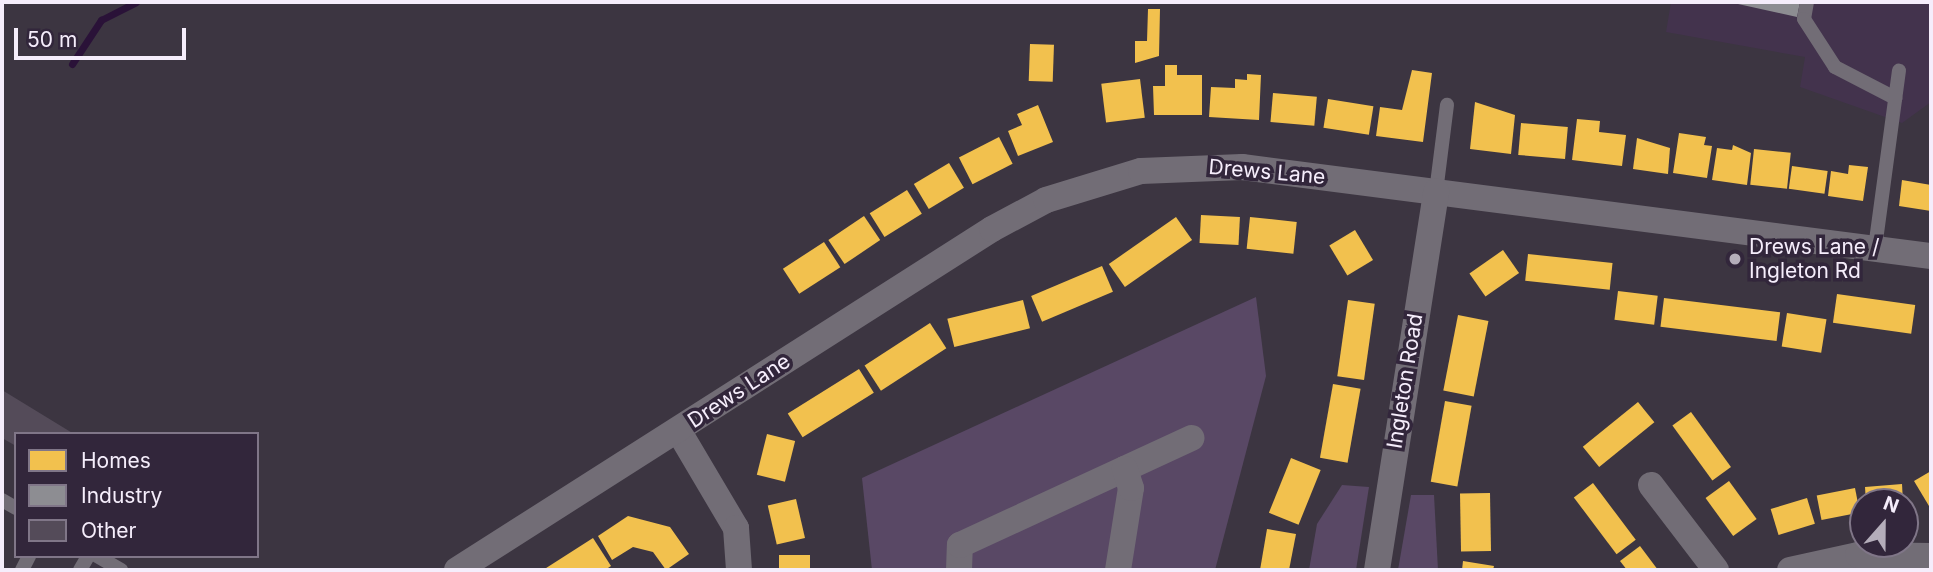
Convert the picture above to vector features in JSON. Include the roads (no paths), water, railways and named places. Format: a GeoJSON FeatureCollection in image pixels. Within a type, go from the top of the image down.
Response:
{"type":"FeatureCollection","features":[{"type":"Feature","properties":{"kind":"street","name":"Drews Lane"},"geometry":{"type":"LineString","coordinates":[[457,570],[992,229],[1088,183],[1177,167],[1242,167],[1931,256]]}},
{"type":"Feature","properties":{"kind":"street","name":"Ingleton Road"},"geometry":{"type":"LineString","coordinates":[[1377,570],[1436,192]]}},
{"type":"Feature","properties":{"kind":"street"},"geometry":{"type":"LineString","coordinates":[[678,430],[736,528],[738,570]]}},
{"type":"Feature","properties":{"kind":"street"},"geometry":{"type":"LineString","coordinates":[[959,570],[960,545],[1192,438]]}},
{"type":"Feature","properties":{"kind":"street"},"geometry":{"type":"LineString","coordinates":[[1118,570],[1131,488],[1125,469]]}},
{"type":"Feature","properties":{"kind":"street"},"geometry":{"type":"LineString","coordinates":[[1651,485],[1716,570]]}},
{"type":"Feature","properties":{"kind":"street"},"geometry":{"type":"LineString","coordinates":[[1790,570],[1858,555],[1931,556]]}},
{"type":"Feature","properties":{"kind":"lane"},"geometry":{"type":"LineString","coordinates":[[1807,2],[1804,19],[1835,67],[1895,98]]}},
{"type":"Feature","properties":{"kind":"lane"},"geometry":{"type":"LineString","coordinates":[[1875,248],[1899,71]]}},
{"type":"Feature","properties":{"kind":"lane"},"geometry":{"type":"LineString","coordinates":[[1436,192],[1447,105]]}},
{"type":"Feature","properties":{"kind":"lane"},"geometry":{"type":"LineString","coordinates":[[100,558],[121,570]]}},
{"type":"Feature","properties":{"kind":"waterway"},"geometry":{"type":"LineString","coordinates":[[72,64],[101,20],[136,2]]}},
{"type":"Feature","properties":{"kind":"place","name":"Drews Lane / Ingleton Rd"},"geometry":{"type":"Point","coordinates":[1735,259]}}]}
